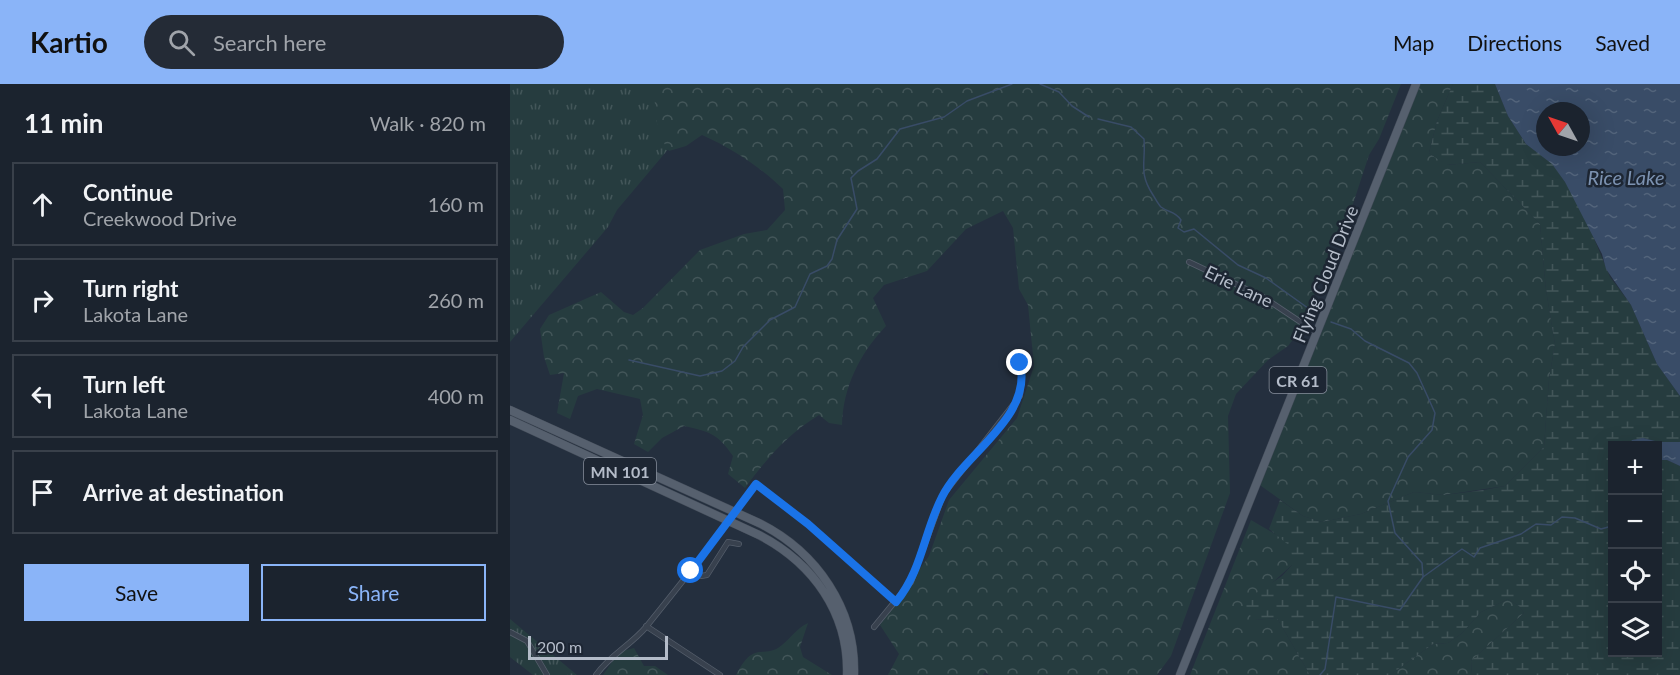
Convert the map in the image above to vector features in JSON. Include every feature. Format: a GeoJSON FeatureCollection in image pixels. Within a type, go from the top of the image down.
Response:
{"type":"FeatureCollection","features":[{"type":"Feature","properties":{"kind":"main road","name":"Flying Cloud Drive"},"geometry":{"type":"LineString","coordinates":[[1180,675],[1416,84]]}},
{"type":"Feature","properties":{"kind":"main road","name":"MN 101"},"geometry":{"type":"LineString","coordinates":[[510,410],[736,513],[792,542],[824,576],[841,605],[849,629],[854,675]]}},
{"type":"Feature","properties":{"kind":"main road","name":"MN 101"},"geometry":{"type":"LineString","coordinates":[[510,420],[782,548],[819,584],[830,601],[843,632],[847,675]]}},
{"type":"Feature","properties":{"kind":"street","name":"Erie Lane"},"geometry":{"type":"LineString","coordinates":[[1189,262],[1239,284],[1292,315],[1317,333]]}},
{"type":"Feature","properties":{"kind":"street"},"geometry":{"type":"LineString","coordinates":[[874,627],[896,602],[915,573],[943,495],[1020,396],[1023,373],[1020,363]]}},
{"type":"Feature","properties":{"kind":"street"},"geometry":{"type":"LineString","coordinates":[[596,675],[604,664],[628,646],[646,626],[730,522],[756,484],[808,524],[896,602]]}},
{"type":"Feature","properties":{"kind":"street"},"geometry":{"type":"LineString","coordinates":[[693,569],[701,576],[707,575],[729,542],[739,544]]}},
{"type":"Feature","properties":{"kind":"street"},"geometry":{"type":"LineString","coordinates":[[646,626],[720,675]]}},
{"type":"Feature","properties":{"kind":"street"},"geometry":{"type":"LineString","coordinates":[[510,632],[526,641],[547,675]]}},
{"type":"Feature","properties":{"kind":"green space"},"geometry":{"type":"Polygon","coordinates":[[[510,84],[659,84],[681,134],[617,210],[608,227],[510,342],[510,84]]]}},
{"type":"Feature","properties":{"kind":"green space"},"geometry":{"type":"Polygon","coordinates":[[[656,84],[1401,84],[1379,139],[1369,155],[1352,207],[1330,244],[1326,269],[1295,337],[1288,346],[1268,360],[1236,394],[1228,416],[1230,493],[1171,656],[1157,675],[989,675],[985,672],[983,675],[888,675],[899,654],[880,625],[929,556],[949,500],[1017,418],[1034,366],[1028,305],[1019,289],[1013,228],[1003,211],[966,229],[927,271],[884,285],[873,298],[886,326],[868,348],[855,371],[846,397],[842,425],[829,423],[819,415],[797,430],[778,448],[745,488],[728,474],[733,456],[722,442],[707,432],[684,426],[662,438],[648,452],[634,444],[643,415],[640,399],[597,389],[578,396],[570,419],[557,413],[564,373],[550,375],[544,357],[540,329],[549,315],[601,292],[624,312],[633,315],[643,308],[700,250],[744,234],[767,230],[785,210],[783,189],[755,165],[713,140],[702,135],[686,146],[669,151],[656,119],[656,84]]]}},
{"type":"Feature","properties":{"kind":"green space"},"geometry":{"type":"Polygon","coordinates":[[[1416,84],[1453,84],[1437,121],[1429,153],[1447,165],[1480,162],[1540,224],[1546,290],[1555,344],[1549,379],[1544,447],[1505,486],[1444,495],[1414,492],[1361,514],[1322,522],[1303,516],[1257,483],[1416,84]]]}},
{"type":"Feature","properties":{"kind":"green space"},"geometry":{"type":"Polygon","coordinates":[[[1453,84],[1495,84],[1508,116],[1526,144],[1536,151],[1536,156],[1542,156],[1552,163],[1583,212],[1610,277],[1631,305],[1657,364],[1680,396],[1680,442],[1662,442],[1643,438],[1637,441],[1608,441],[1608,657],[1662,657],[1662,460],[1667,460],[1680,466],[1680,675],[1472,675],[1471,661],[1524,613],[1519,606],[1508,599],[1481,612],[1461,634],[1448,643],[1433,644],[1390,675],[1310,675],[1277,618],[1254,620],[1245,609],[1246,600],[1282,576],[1292,565],[1291,547],[1269,529],[1280,500],[1303,516],[1322,522],[1361,514],[1414,492],[1444,495],[1505,486],[1544,447],[1549,379],[1555,344],[1546,290],[1540,224],[1480,162],[1446,165],[1429,153],[1437,121],[1453,84]]]}},
{"type":"Feature","properties":{"kind":"green space"},"geometry":{"type":"Polygon","coordinates":[[[1251,520],[1282,538],[1292,547],[1292,565],[1272,583],[1254,620],[1277,618],[1310,675],[1190,675],[1251,520]]]}},
{"type":"Feature","properties":{"kind":"green space"},"geometry":{"type":"Polygon","coordinates":[[[1508,599],[1519,606],[1524,613],[1471,661],[1472,675],[1390,675],[1433,644],[1448,643],[1461,634],[1481,612],[1508,599]]]}},
{"type":"Feature","properties":{"kind":"green space"},"geometry":{"type":"Polygon","coordinates":[[[510,619],[577,675],[533,675],[510,657],[510,619]]]}},
{"type":"Feature","properties":{"kind":"green space"},"geometry":{"type":"Polygon","coordinates":[[[808,623],[800,647],[803,657],[832,675],[736,675],[754,653],[775,649],[808,623]]]}},
{"type":"Feature","properties":{"kind":"green space"},"geometry":{"type":"Polygon","coordinates":[[[634,648],[644,666],[655,666],[668,675],[603,675],[619,652],[634,648]]]}},
{"type":"Feature","properties":{"kind":"water","name":"Rice Lake"},"geometry":{"type":"Polygon","coordinates":[[[1495,84],[1680,84],[1680,396],[1657,364],[1631,305],[1606,269],[1602,254],[1565,182],[1552,164],[1542,156],[1590,156],[1590,102],[1536,102],[1536,152],[1526,144],[1508,116],[1495,84]]]}},
{"type":"Feature","properties":{"kind":"water"},"geometry":{"type":"Polygon","coordinates":[[[1643,438],[1655,441],[1631,441],[1643,438]]]}},
{"type":"Feature","properties":{"kind":"water"},"geometry":{"type":"Polygon","coordinates":[[[1662,442],[1680,442],[1680,466],[1662,460],[1662,442]]]}},
{"type":"Feature","properties":{"kind":"waterway"},"geometry":{"type":"LineString","coordinates":[[629,360],[700,376],[722,371],[735,361],[743,347],[770,320],[795,307],[810,274],[827,266],[832,259],[837,240],[857,209],[851,178],[877,159],[900,129],[944,117],[967,101],[1012,84]]}},
{"type":"Feature","properties":{"kind":"waterway"},"geometry":{"type":"LineString","coordinates":[[1040,84],[1059,92],[1072,106],[1089,117]]}},
{"type":"Feature","properties":{"kind":"waterway"},"geometry":{"type":"LineString","coordinates":[[1098,119],[1131,127],[1144,139],[1144,174],[1148,187],[1160,206],[1181,220],[1178,228],[1184,232],[1194,229],[1238,265],[1266,278],[1312,311]]}},
{"type":"Feature","properties":{"kind":"waterway"},"geometry":{"type":"LineString","coordinates":[[1331,322],[1351,329],[1365,341],[1409,363],[1417,373],[1435,413],[1432,430],[1408,457],[1388,501],[1395,533],[1422,563],[1423,577]]}},
{"type":"Feature","properties":{"kind":"waterway"},"geometry":{"type":"LineString","coordinates":[[1320,675],[1325,669],[1336,597],[1400,610],[1423,577],[1462,549],[1474,557],[1480,548],[1521,534],[1536,524],[1551,525],[1562,517],[1575,518],[1601,529],[1608,527]]}},
{"type":"Feature","properties":{"kind":"route"},"geometry":{"type":"LineString","coordinates":[[691,571],[724,531],[756,484],[808,524],[896,602],[915,573],[943,495],[977,450],[999,426],[1020,396],[1023,373],[1020,363]]}}]}
